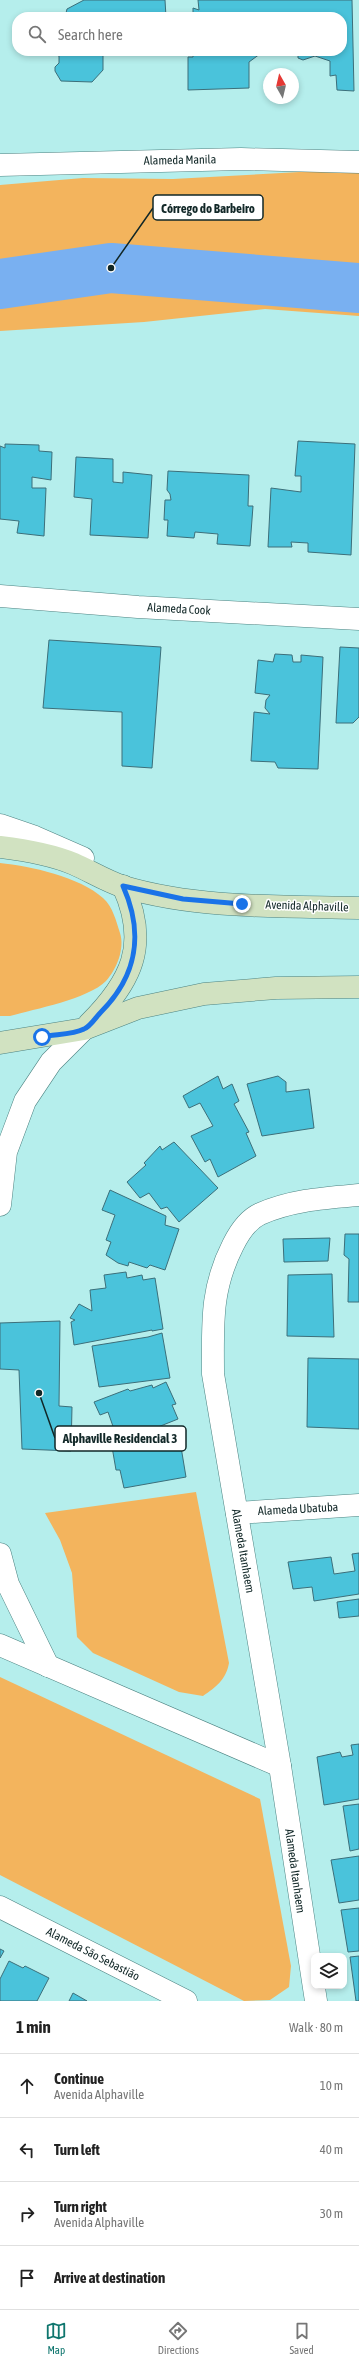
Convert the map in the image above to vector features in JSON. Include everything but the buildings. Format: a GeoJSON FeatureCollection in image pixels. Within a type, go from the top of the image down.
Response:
{"type":"FeatureCollection","features":[{"type":"Feature","properties":{"kind":"main road","name":"Avenida Alphaville"},"geometry":{"type":"LineString","coordinates":[[0,847],[34,852],[54,858],[123,886],[214,903],[359,908]]}},
{"type":"Feature","properties":{"kind":"main road"},"geometry":{"type":"LineString","coordinates":[[84,1029],[109,1004],[124,984],[132,966],[134,923],[131,904],[123,886]]}},
{"type":"Feature","properties":{"kind":"main road"},"geometry":{"type":"LineString","coordinates":[[0,1043],[84,1029],[138,1008],[204,994],[276,988],[359,987]]}},
{"type":"Feature","properties":{"kind":"street","name":"Alameda Manila"},"geometry":{"type":"LineString","coordinates":[[0,164],[241,159],[359,162]]}},
{"type":"Feature","properties":{"kind":"street","name":"Alameda Cook"},"geometry":{"type":"LineString","coordinates":[[0,596],[146,608],[359,619]]}},
{"type":"Feature","properties":{"kind":"street"},"geometry":{"type":"LineString","coordinates":[[0,826],[36,837],[88,861],[123,886]]}},
{"type":"Feature","properties":{"kind":"street"},"geometry":{"type":"LineString","coordinates":[[0,1205],[6,1152],[25,1101],[51,1062],[84,1029]]}},
{"type":"Feature","properties":{"kind":"street","name":"Alameda Itanhaem"},"geometry":{"type":"LineString","coordinates":[[316,2001],[280,1766],[213,1374],[213,1311],[221,1269],[240,1231],[259,1214],[303,1200],[359,1195]]}},
{"type":"Feature","properties":{"kind":"street","name":"Alameda Ubatuba"},"geometry":{"type":"LineString","coordinates":[[237,1512],[359,1505]]}},
{"type":"Feature","properties":{"kind":"street"},"geometry":{"type":"LineString","coordinates":[[0,1554],[8,1584],[48,1666]]}},
{"type":"Feature","properties":{"kind":"street"},"geometry":{"type":"LineString","coordinates":[[0,1644],[280,1766]]}},
{"type":"Feature","properties":{"kind":"street","name":"Alameda São Sebastião"},"geometry":{"type":"LineString","coordinates":[[0,1907],[186,2001]]}},
{"type":"Feature","properties":{"kind":"street"},"geometry":{"type":"LineString","coordinates":[[301,2001],[309,1958]]}},
{"type":"Feature","properties":{"kind":"shaded area"},"geometry":{"type":"Polygon","coordinates":[[[336,170],[359,172],[359,316],[265,309],[144,322],[0,331],[0,185],[83,178],[173,179],[336,170]]]}},
{"type":"Feature","properties":{"kind":"shaded area"},"geometry":{"type":"Polygon","coordinates":[[[0,863],[40,870],[68,878],[81,884],[103,898],[112,910],[116,919],[121,939],[121,952],[117,964],[114,971],[106,981],[87,993],[47,1007],[10,1016],[0,1016],[0,863]]]}},
{"type":"Feature","properties":{"kind":"shaded area"},"geometry":{"type":"Polygon","coordinates":[[[196,1492],[229,1663],[223,1679],[203,1696],[179,1692],[93,1653],[77,1637],[72,1573],[60,1540],[45,1513],[196,1492]]]}},
{"type":"Feature","properties":{"kind":"shaded area"},"geometry":{"type":"Polygon","coordinates":[[[0,1677],[260,1799],[291,1966],[289,1987],[270,2000],[244,2001],[0,1875],[0,1677]]]}},
{"type":"Feature","properties":{"kind":"waterway"},"geometry":{"type":"LineString","coordinates":[[0,284],[111,268],[359,288]]}},
{"type":"Feature","properties":{"kind":"place","name":"Córrego do Barbeiro"},"geometry":{"type":"Point","coordinates":[111,268]}},
{"type":"Feature","properties":{"kind":"place","name":"Alphaville Residencial 3"},"geometry":{"type":"Point","coordinates":[39,1393]}},
{"type":"Feature","properties":{"kind":"route"},"geometry":{"type":"LineString","coordinates":[[42,1037],[84,1029],[109,1004],[124,984],[132,966],[134,923],[131,904],[123,886],[183,899],[214,903],[242,904]]}}]}
